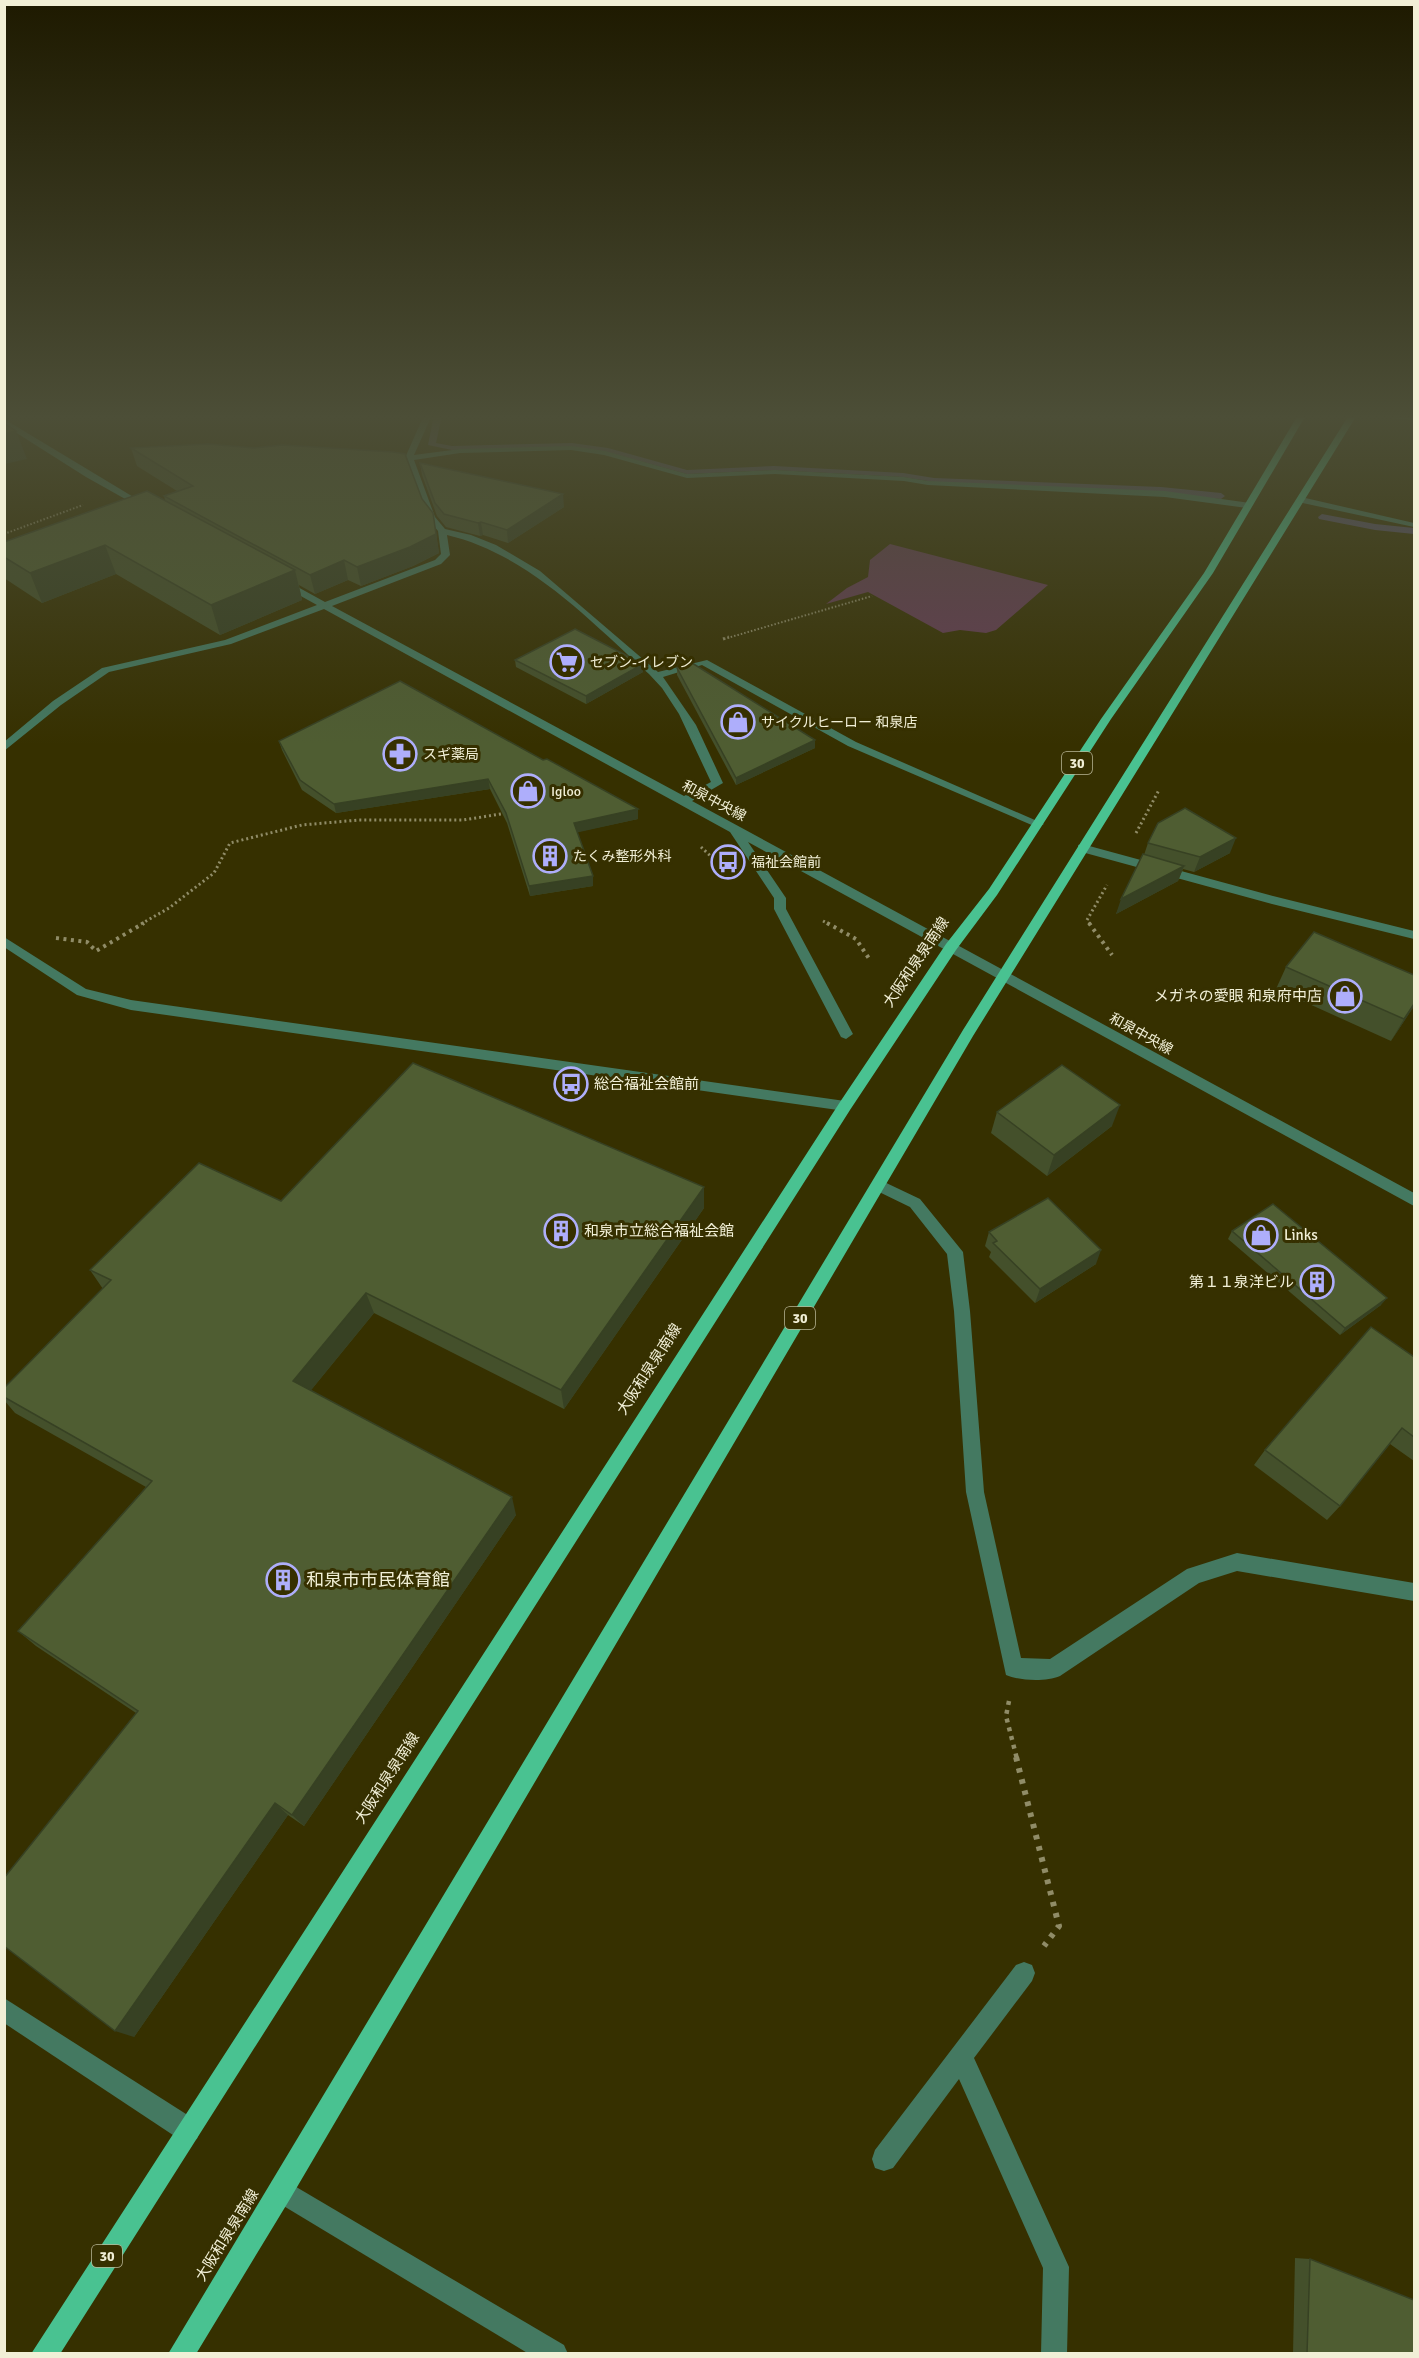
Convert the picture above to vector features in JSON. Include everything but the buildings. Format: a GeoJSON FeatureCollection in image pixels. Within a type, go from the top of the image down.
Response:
{"type":"FeatureCollection","features":[{"type":"Feature","properties":{"kind":"main road","name":"大阪和泉泉南線"},"geometry":{"type":"LineString","coordinates":[[44,2354],[845,1106],[951,947],[993,892],[1106,719],[1208,573],[1236,525]]}},
{"type":"Feature","properties":{"kind":"main road","name":"大阪和泉泉南線"},"geometry":{"type":"LineString","coordinates":[[181,2354],[1004,976],[1285,525]]}},
{"type":"Feature","properties":{"kind":"street"},"geometry":{"type":"LineString","coordinates":[[4,748],[57,703],[106,670],[228,642],[438,562],[446,555],[442,531],[437,525]]}},
{"type":"Feature","properties":{"kind":"street"},"geometry":{"type":"LineString","coordinates":[[442,531],[468,535],[500,549],[530,567],[670,691],[712,768],[717,783],[684,801]]}},
{"type":"Feature","properties":{"kind":"street","name":"和泉中央線"},"geometry":{"type":"LineString","coordinates":[[275,578],[1414,1200]]}},
{"type":"Feature","properties":{"kind":"street"},"geometry":{"type":"LineString","coordinates":[[655,676],[703,662],[852,744],[1038,824]]}},
{"type":"Feature","properties":{"kind":"street"},"geometry":{"type":"LineString","coordinates":[[734,829],[780,898],[780,909],[846,1034]]}},
{"type":"Feature","properties":{"kind":"street"},"geometry":{"type":"LineString","coordinates":[[1082,848],[1272,900],[1414,935]]}},
{"type":"Feature","properties":{"kind":"street"},"geometry":{"type":"LineString","coordinates":[[4,940],[82,992],[131,1005],[845,1106]]}},
{"type":"Feature","properties":{"kind":"street"},"geometry":{"type":"LineString","coordinates":[[880,1186],[915,1203],[955,1252],[962,1311],[975,1492],[1013,1668],[1053,1669],[1194,1575],[1237,1562],[1414,1592]]}},
{"type":"Feature","properties":{"kind":"street"},"geometry":{"type":"LineString","coordinates":[[884,2159],[1024,1973]]}},
{"type":"Feature","properties":{"kind":"street"},"geometry":{"type":"LineString","coordinates":[[4,2009],[188,2130]]}},
{"type":"Feature","properties":{"kind":"street"},"geometry":{"type":"LineString","coordinates":[[961,2056],[1056,2267],[1054,2354]]}},
{"type":"Feature","properties":{"kind":"street"},"geometry":{"type":"LineString","coordinates":[[281,2190],[555,2354]]}},
{"type":"Feature","properties":{"kind":"path"},"geometry":{"type":"LineString","coordinates":[[4,534],[28,525]]}},
{"type":"Feature","properties":{"kind":"path"},"geometry":{"type":"LineString","coordinates":[[686,667],[692,652],[702,645],[872,596]]}},
{"type":"Feature","properties":{"kind":"path"},"geometry":{"type":"LineString","coordinates":[[55,938],[87,942],[96,951],[169,908],[214,873],[230,843],[302,825],[358,820],[463,820],[509,813]]}},
{"type":"Feature","properties":{"kind":"path"},"geometry":{"type":"LineString","coordinates":[[1013,1668],[1006,1716],[1059,1926],[1024,1973]]}},
{"type":"Feature","properties":{"kind":"shaded area"},"geometry":{"type":"Polygon","coordinates":[[[890,544],[1048,585],[996,630],[986,633],[960,630],[943,633],[868,592],[826,604],[847,588],[868,577],[870,560],[890,544]]]}},
{"type":"Feature","properties":{"kind":"waterway"},"geometry":{"type":"LineString","coordinates":[[1365,525],[1414,531]]}},
{"type":"Feature","properties":{"kind":"place","name":"セブン-イレブン"},"geometry":{"type":"Point","coordinates":[567,662]}},
{"type":"Feature","properties":{"kind":"place","name":"サイクルヒーロー 和泉店"},"geometry":{"type":"Point","coordinates":[738,722]}},
{"type":"Feature","properties":{"kind":"place","name":"スギ薬局"},"geometry":{"type":"Point","coordinates":[400,754]}},
{"type":"Feature","properties":{"kind":"place","name":"Igloo"},"geometry":{"type":"Point","coordinates":[528,791]}},
{"type":"Feature","properties":{"kind":"place","name":"たくみ整形外科"},"geometry":{"type":"Point","coordinates":[550,856]}},
{"type":"Feature","properties":{"kind":"place","name":"福祉会館前"},"geometry":{"type":"Point","coordinates":[728,862]}},
{"type":"Feature","properties":{"kind":"place","name":"メガネの愛眼 和泉府中店"},"geometry":{"type":"Point","coordinates":[1345,996]}},
{"type":"Feature","properties":{"kind":"place","name":"総合福祉会館前"},"geometry":{"type":"Point","coordinates":[571,1084]}},
{"type":"Feature","properties":{"kind":"place","name":"和泉市立総合福祉会館"},"geometry":{"type":"Point","coordinates":[561,1231]}},
{"type":"Feature","properties":{"kind":"place","name":"Links"},"geometry":{"type":"Point","coordinates":[1261,1235]}},
{"type":"Feature","properties":{"kind":"place","name":"第１１泉洋ビル"},"geometry":{"type":"Point","coordinates":[1317,1282]}},
{"type":"Feature","properties":{"kind":"place","name":"和泉市市民体育館"},"geometry":{"type":"Point","coordinates":[283,1580]}}]}
